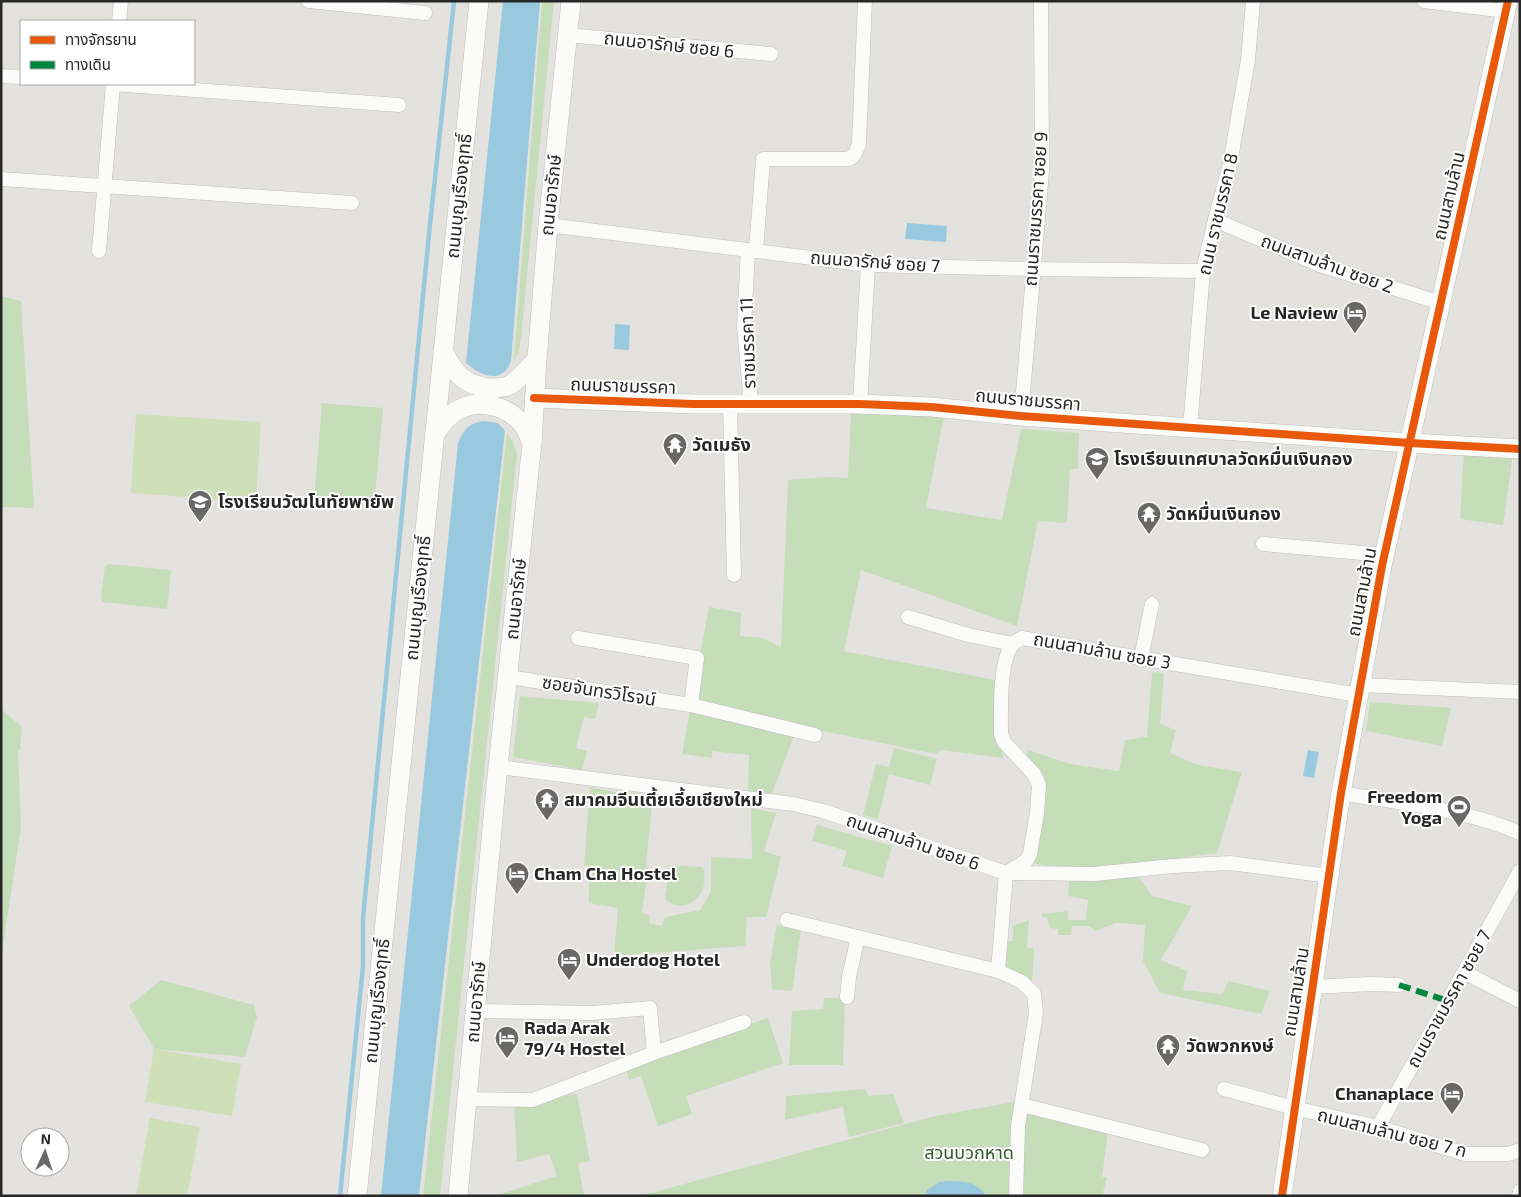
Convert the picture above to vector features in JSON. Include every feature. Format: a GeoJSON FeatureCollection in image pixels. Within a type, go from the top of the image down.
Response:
{"type":"FeatureCollection","features":[{"type":"Feature","properties":{"kind":"main road","name":"ถนนบุญเรืองฤทธิ์"},"geometry":{"type":"LineString","coordinates":[[357,1196],[479,1]]}},
{"type":"Feature","properties":{"kind":"main road","name":"ถนนอารักษ์"},"geometry":{"type":"LineString","coordinates":[[458,1196],[498,767],[532,443],[536,359],[571,1]]}},
{"type":"Feature","properties":{"kind":"main road","name":"ถนนสามล้าน"},"geometry":{"type":"LineString","coordinates":[[1282,1196],[1341,794],[1384,555],[1507,6]]}},
{"type":"Feature","properties":{"kind":"main road"},"geometry":{"type":"LineString","coordinates":[[443,351],[451,366],[462,378],[477,387],[495,388],[510,385],[536,359]]}},
{"type":"Feature","properties":{"kind":"main road","name":"ถนนราชมรรคา"},"geometry":{"type":"LineString","coordinates":[[534,398],[730,405],[860,404],[932,407],[1021,416],[1520,449]]}},
{"type":"Feature","properties":{"kind":"main road"},"geometry":{"type":"LineString","coordinates":[[435,434],[446,419],[460,409],[478,404],[495,406],[511,413],[524,426],[532,443]]}},
{"type":"Feature","properties":{"kind":"street"},"geometry":{"type":"LineString","coordinates":[[119,20],[121,1]]}},
{"type":"Feature","properties":{"kind":"street"},"geometry":{"type":"LineString","coordinates":[[309,1],[424,13]]}},
{"type":"Feature","properties":{"kind":"street","name":"ราชมรรคา 11"},"geometry":{"type":"LineString","coordinates":[[751,404],[744,326],[763,159],[849,159],[855,154],[859,144],[865,1]]}},
{"type":"Feature","properties":{"kind":"street","name":"ถนนราชมรรคา ซอย 9"},"geometry":{"type":"LineString","coordinates":[[1021,416],[1032,269],[1042,171],[1041,1]]}},
{"type":"Feature","properties":{"kind":"street","name":"ถนน ราชมรรคา 8"},"geometry":{"type":"LineString","coordinates":[[1190,428],[1203,271],[1230,164],[1248,60],[1254,1]]}},
{"type":"Feature","properties":{"kind":"street"},"geometry":{"type":"LineString","coordinates":[[1424,1],[1507,6]]}},
{"type":"Feature","properties":{"kind":"street","name":"ถนนอารักษ์ ซอย 6"},"geometry":{"type":"LineString","coordinates":[[567,35],[771,54]]}},
{"type":"Feature","properties":{"kind":"street"},"geometry":{"type":"LineString","coordinates":[[1,76],[20,77]]}},
{"type":"Feature","properties":{"kind":"street"},"geometry":{"type":"LineString","coordinates":[[99,251],[113,85]]}},
{"type":"Feature","properties":{"kind":"street"},"geometry":{"type":"LineString","coordinates":[[127,85],[398,105]]}},
{"type":"Feature","properties":{"kind":"street"},"geometry":{"type":"LineString","coordinates":[[1,179],[352,203]]}},
{"type":"Feature","properties":{"kind":"street","name":"ถนนสามล้าน ซอย 2"},"geometry":{"type":"LineString","coordinates":[[1215,220],[1320,265],[1441,303]]}},
{"type":"Feature","properties":{"kind":"street","name":"ถนนอารักษ์ ซอย 7"},"geometry":{"type":"LineString","coordinates":[[548,225],[868,265],[1203,271]]}},
{"type":"Feature","properties":{"kind":"street"},"geometry":{"type":"LineString","coordinates":[[860,404],[868,265]]}},
{"type":"Feature","properties":{"kind":"street"},"geometry":{"type":"LineString","coordinates":[[730,405],[734,575]]}},
{"type":"Feature","properties":{"kind":"street"},"geometry":{"type":"LineString","coordinates":[[1263,544],[1384,555]]}},
{"type":"Feature","properties":{"kind":"street"},"geometry":{"type":"LineString","coordinates":[[1141,658],[1152,604]]}},
{"type":"Feature","properties":{"kind":"street"},"geometry":{"type":"LineString","coordinates":[[908,616],[968,635],[1013,644]]}},
{"type":"Feature","properties":{"kind":"street"},"geometry":{"type":"LineString","coordinates":[[578,638],[696,658],[691,705]]}},
{"type":"Feature","properties":{"kind":"street","name":"ถนนสามล้าน ซอย 3"},"geometry":{"type":"LineString","coordinates":[[1006,873],[1026,861],[1030,854],[1037,813],[1039,785],[1034,774],[1004,742],[1000,734],[1006,661],[1013,644],[1022,638],[1141,658],[1359,690],[1520,692]]}},
{"type":"Feature","properties":{"kind":"street","name":"ซอยจันทรวิโรจน์"},"geometry":{"type":"LineString","coordinates":[[508,677],[691,705],[815,735]]}},
{"type":"Feature","properties":{"kind":"street","name":"ถนนสามล้าน ซอย 6"},"geometry":{"type":"LineString","coordinates":[[498,767],[793,804],[823,811],[1006,873],[1094,874],[1173,866],[1230,863],[1329,876]]}},
{"type":"Feature","properties":{"kind":"street"},"geometry":{"type":"LineString","coordinates":[[1341,794],[1461,815],[1500,824],[1520,834]]}},
{"type":"Feature","properties":{"kind":"street","name":"ถนนราชมรรคา ซอย 7"},"geometry":{"type":"LineString","coordinates":[[1378,1127],[1520,871]]}},
{"type":"Feature","properties":{"kind":"street"},"geometry":{"type":"LineString","coordinates":[[998,971],[1006,873]]}},
{"type":"Feature","properties":{"kind":"street"},"geometry":{"type":"LineString","coordinates":[[788,920],[998,971],[1022,982],[1034,994],[1036,1013],[1018,1126],[1016,1196]]}},
{"type":"Feature","properties":{"kind":"street"},"geometry":{"type":"LineString","coordinates":[[847,997],[849,977],[858,937]]}},
{"type":"Feature","properties":{"kind":"street"},"geometry":{"type":"LineString","coordinates":[[1464,972],[1520,1002]]}},
{"type":"Feature","properties":{"kind":"street"},"geometry":{"type":"LineString","coordinates":[[1312,987],[1371,984],[1399,985]]}},
{"type":"Feature","properties":{"kind":"street"},"geometry":{"type":"LineString","coordinates":[[475,1011],[593,1013],[650,1008],[654,1053]]}},
{"type":"Feature","properties":{"kind":"street"},"geometry":{"type":"LineString","coordinates":[[467,1099],[532,1100],[654,1053],[744,1022]]}},
{"type":"Feature","properties":{"kind":"street","name":"ถนนสามล้าน ซอย 7 ก"},"geometry":{"type":"LineString","coordinates":[[1224,1089],[1294,1108],[1378,1127],[1465,1154],[1509,1154],[1520,1150]]}},
{"type":"Feature","properties":{"kind":"street"},"geometry":{"type":"LineString","coordinates":[[1022,1105],[1202,1150]]}},
{"type":"Feature","properties":{"kind":"street"},"geometry":{"type":"LineString","coordinates":[[1519,1196],[1520,1191]]}},
{"type":"Feature","properties":{"kind":"green space"},"geometry":{"type":"Polygon","coordinates":[[[542,1],[554,1],[521,337],[518,354],[514,360],[542,1]]]}},
{"type":"Feature","properties":{"kind":"green space"},"geometry":{"type":"Polygon","coordinates":[[[1,296],[21,301],[34,508],[1,507],[1,296]]]}},
{"type":"Feature","properties":{"kind":"green space"},"geometry":{"type":"Polygon","coordinates":[[[322,403],[383,408],[374,506],[314,500],[322,403]]]}},
{"type":"Feature","properties":{"kind":"green space"},"geometry":{"type":"Polygon","coordinates":[[[851,413],[944,416],[926,508],[1002,520],[1021,429],[1079,433],[1078,469],[1070,469],[1067,523],[1038,521],[1017,626],[861,570],[844,651],[995,680],[1003,758],[941,750],[936,754],[798,726],[771,796],[748,791],[749,755],[712,751],[712,758],[682,754],[709,607],[741,613],[740,636],[762,638],[781,647],[788,480],[828,477],[848,478],[851,413]]]}},
{"type":"Feature","properties":{"kind":"green space"},"geometry":{"type":"Polygon","coordinates":[[[136,414],[261,422],[256,502],[131,493],[136,414]]]}},
{"type":"Feature","properties":{"kind":"green space"},"geometry":{"type":"Polygon","coordinates":[[[507,433],[513,442],[517,454],[440,1196],[423,1196],[507,433]]]}},
{"type":"Feature","properties":{"kind":"green space"},"geometry":{"type":"Polygon","coordinates":[[[1464,450],[1513,454],[1503,525],[1460,519],[1464,450]]]}},
{"type":"Feature","properties":{"kind":"green space"},"geometry":{"type":"Polygon","coordinates":[[[109,564],[171,570],[167,609],[103,602],[101,598],[105,566],[109,564]]]}},
{"type":"Feature","properties":{"kind":"green space"},"geometry":{"type":"Polygon","coordinates":[[[1152,672],[1164,673],[1160,724],[1176,730],[1170,753],[1198,765],[1242,772],[1217,853],[1100,867],[1053,866],[1031,863],[1042,800],[1026,759],[1028,750],[1070,764],[1119,771],[1125,740],[1147,737],[1152,672]]]}},
{"type":"Feature","properties":{"kind":"green space"},"geometry":{"type":"Polygon","coordinates":[[[520,696],[599,703],[595,719],[584,717],[576,748],[587,751],[582,770],[513,757],[520,696]]]}},
{"type":"Feature","properties":{"kind":"green space"},"geometry":{"type":"Polygon","coordinates":[[[1370,702],[1451,708],[1442,746],[1366,731],[1370,702]]]}},
{"type":"Feature","properties":{"kind":"green space"},"geometry":{"type":"Polygon","coordinates":[[[1,709],[22,727],[20,750],[18,750],[21,827],[1,960],[1,709]]]}},
{"type":"Feature","properties":{"kind":"green space"},"geometry":{"type":"Polygon","coordinates":[[[894,748],[937,759],[930,785],[889,774],[878,819],[863,815],[876,764],[889,767],[894,748]]]}},
{"type":"Feature","properties":{"kind":"green space"},"geometry":{"type":"Polygon","coordinates":[[[590,787],[614,792],[653,794],[645,876],[584,866],[590,787]]]}},
{"type":"Feature","properties":{"kind":"green space"},"geometry":{"type":"Polygon","coordinates":[[[751,808],[776,813],[764,851],[781,857],[766,917],[747,917],[745,946],[614,956],[618,908],[589,903],[589,870],[647,878],[642,912],[650,916],[649,923],[662,926],[665,917],[700,910],[711,892],[711,857],[752,859],[751,808]]]}},
{"type":"Feature","properties":{"kind":"green space"},"geometry":{"type":"Polygon","coordinates":[[[817,825],[892,846],[883,878],[842,866],[847,851],[812,841],[817,825]]]}},
{"type":"Feature","properties":{"kind":"green space"},"geometry":{"type":"Polygon","coordinates":[[[670,865],[701,867],[704,871],[703,889],[695,900],[685,905],[680,905],[670,902],[665,898],[670,865]]]}},
{"type":"Feature","properties":{"kind":"green space"},"geometry":{"type":"Polygon","coordinates":[[[1136,873],[1152,896],[1192,906],[1161,960],[1187,971],[1183,990],[1222,994],[1229,981],[1270,991],[1261,1014],[1160,993],[1143,961],[1145,925],[1116,923],[1096,931],[1089,926],[1072,926],[1071,935],[1058,935],[1058,929],[1050,928],[1047,918],[1042,917],[1041,914],[1068,911],[1068,920],[1086,920],[1088,900],[1068,896],[1070,876],[1136,873]]]}},
{"type":"Feature","properties":{"kind":"green space"},"geometry":{"type":"Polygon","coordinates":[[[1029,920],[1027,947],[1034,949],[1032,982],[1023,980],[1003,969],[1004,941],[1013,941],[1013,926],[1029,920]]]}},
{"type":"Feature","properties":{"kind":"green space"},"geometry":{"type":"Polygon","coordinates":[[[777,925],[801,931],[792,991],[772,989],[770,962],[777,925]]]}},
{"type":"Feature","properties":{"kind":"green space"},"geometry":{"type":"Polygon","coordinates":[[[161,980],[254,1005],[257,1017],[245,1057],[154,1049],[129,1006],[161,980]]]}},
{"type":"Feature","properties":{"kind":"green space"},"geometry":{"type":"Polygon","coordinates":[[[824,998],[845,998],[843,1065],[789,1065],[792,1011],[823,1009],[824,998]]]}},
{"type":"Feature","properties":{"kind":"green space"},"geometry":{"type":"Polygon","coordinates":[[[768,1018],[783,1063],[686,1096],[692,1114],[658,1126],[641,1076],[629,1080],[625,1066],[768,1018]]]}},
{"type":"Feature","properties":{"kind":"green space"},"geometry":{"type":"Polygon","coordinates":[[[154,1049],[241,1064],[232,1116],[145,1102],[154,1049]]]}},
{"type":"Feature","properties":{"kind":"green space"},"geometry":{"type":"Polygon","coordinates":[[[865,1089],[868,1096],[893,1094],[904,1123],[849,1137],[843,1107],[785,1120],[786,1096],[865,1089]]]}},
{"type":"Feature","properties":{"kind":"green space"},"geometry":{"type":"Polygon","coordinates":[[[577,1094],[590,1161],[578,1163],[584,1196],[494,1196],[557,1176],[549,1154],[517,1162],[514,1105],[577,1094]]]}},
{"type":"Feature","properties":{"kind":"green space","name":"สวนบวกหาด"},"geometry":{"type":"Polygon","coordinates":[[[1014,1102],[1014,1196],[640,1196],[935,1116],[1014,1102]]]}},
{"type":"Feature","properties":{"kind":"green space"},"geometry":{"type":"Polygon","coordinates":[[[1025,1110],[1108,1132],[1102,1177],[1107,1177],[1102,1196],[1021,1196],[1025,1110]]]}},
{"type":"Feature","properties":{"kind":"green space"},"geometry":{"type":"Polygon","coordinates":[[[150,1118],[200,1127],[187,1196],[136,1196],[150,1118]]]}},
{"type":"Feature","properties":{"kind":"water"},"geometry":{"type":"Polygon","coordinates":[[[503,1],[540,1],[511,361],[507,369],[502,373],[497,376],[491,376],[478,372],[466,363],[503,1]]]}},
{"type":"Feature","properties":{"kind":"water"},"geometry":{"type":"Polygon","coordinates":[[[907,223],[947,226],[946,242],[905,239],[907,223]]]}},
{"type":"Feature","properties":{"kind":"water"},"geometry":{"type":"Polygon","coordinates":[[[615,324],[630,325],[629,350],[614,349],[615,324]]]}},
{"type":"Feature","properties":{"kind":"water"},"geometry":{"type":"Polygon","coordinates":[[[485,421],[498,423],[505,431],[419,1196],[381,1196],[458,443],[468,427],[485,421]]]}},
{"type":"Feature","properties":{"kind":"water"},"geometry":{"type":"Polygon","coordinates":[[[1308,750],[1319,752],[1314,778],[1303,776],[1308,750]]]}},
{"type":"Feature","properties":{"kind":"water"},"geometry":{"type":"Polygon","coordinates":[[[939,1182],[965,1182],[977,1187],[986,1196],[925,1196],[927,1190],[939,1182]]]}},
{"type":"Feature","properties":{"kind":"waterway"},"geometry":{"type":"LineString","coordinates":[[340,1196],[363,966],[363,918],[429,234],[454,1]]}},
{"type":"Feature","properties":{"kind":"marked path"},"geometry":{"type":"LineString","coordinates":[[1399,985],[1448,1001]]}},
{"type":"Feature","properties":{"kind":"cycle path"},"geometry":{"type":"LineString","coordinates":[[1282,1196],[1341,793],[1382,566],[1508,1]]}},
{"type":"Feature","properties":{"kind":"cycle path"},"geometry":{"type":"LineString","coordinates":[[534,398],[693,404],[860,404],[932,407],[1021,416],[1520,449]]}},
{"type":"Feature","properties":{"kind":"place","name":"Le Naview"},"geometry":{"type":"Point","coordinates":[1355,334]}},
{"type":"Feature","properties":{"kind":"place","name":"วัดเมธัง"},"geometry":{"type":"Point","coordinates":[675,466]}},
{"type":"Feature","properties":{"kind":"place","name":"โรงเรียนเทศบาลวัดหมื่นเงินกอง"},"geometry":{"type":"Point","coordinates":[1097,480]}},
{"type":"Feature","properties":{"kind":"place","name":"โรงเรียนวัฒโนทัยพายัพ"},"geometry":{"type":"Point","coordinates":[200,523]}},
{"type":"Feature","properties":{"kind":"place","name":"วัดหมื่นเงินกอง"},"geometry":{"type":"Point","coordinates":[1149,535]}},
{"type":"Feature","properties":{"kind":"place","name":"สมาคมจีนเตี้ยเอี้ยเชียงใหม่"},"geometry":{"type":"Point","coordinates":[547,821]}},
{"type":"Feature","properties":{"kind":"place","name":"Freedom Yoga"},"geometry":{"type":"Point","coordinates":[1459,828]}},
{"type":"Feature","properties":{"kind":"place","name":"Cham Cha Hostel"},"geometry":{"type":"Point","coordinates":[517,895]}},
{"type":"Feature","properties":{"kind":"place","name":"Underdog Hotel"},"geometry":{"type":"Point","coordinates":[569,981]}},
{"type":"Feature","properties":{"kind":"place","name":"Rada Arak 79/4 Hostel"},"geometry":{"type":"Point","coordinates":[507,1059]}},
{"type":"Feature","properties":{"kind":"place","name":"วัดพวกหงษ์"},"geometry":{"type":"Point","coordinates":[1168,1067]}},
{"type":"Feature","properties":{"kind":"place","name":"Chanaplace"},"geometry":{"type":"Point","coordinates":[1452,1115]}}]}
